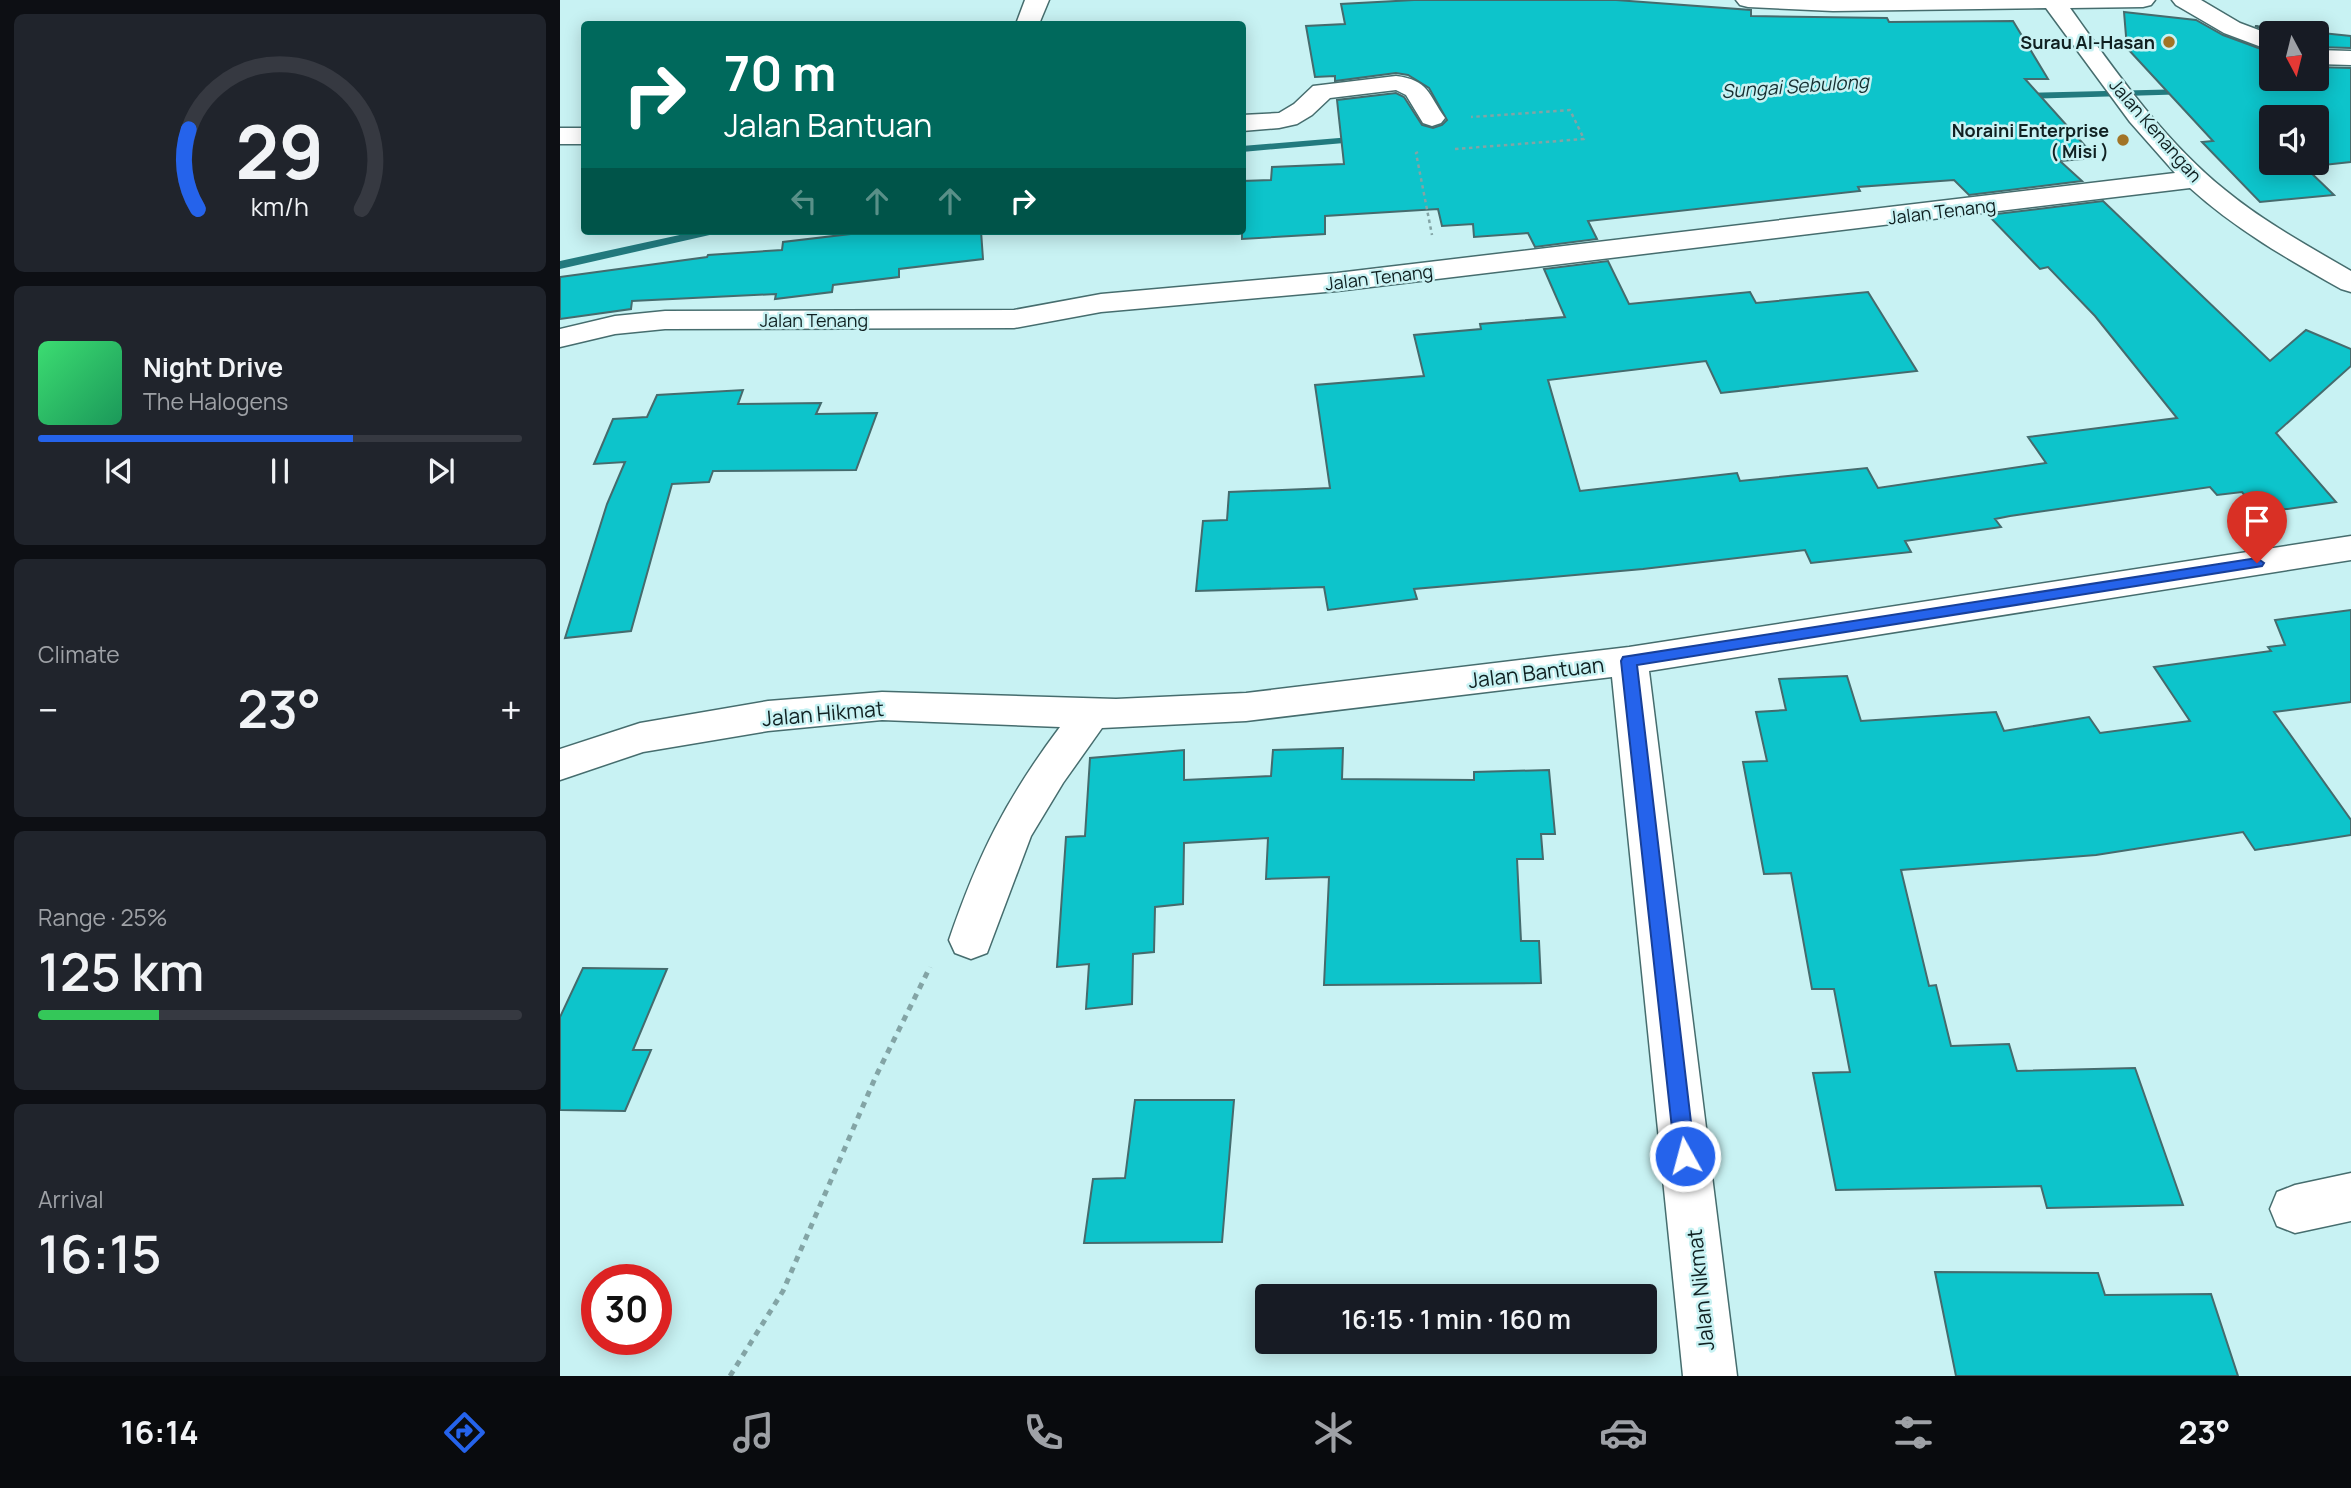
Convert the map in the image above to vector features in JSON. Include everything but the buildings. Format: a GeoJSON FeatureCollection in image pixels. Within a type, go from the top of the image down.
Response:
{"type":"FeatureCollection","features":[{"type":"Feature","properties":{"kind":"street"},"geometry":{"type":"LineString","coordinates":[[1029,21],[1037,0]]}},
{"type":"Feature","properties":{"kind":"street"},"geometry":{"type":"LineString","coordinates":[[1748,0],[1832,4],[2143,0]]}},
{"type":"Feature","properties":{"kind":"street"},"geometry":{"type":"LineString","coordinates":[[2184,0],[2232,28],[2259,39]]}},
{"type":"Feature","properties":{"kind":"street","name":"Jalan Kenangan"},"geometry":{"type":"LineString","coordinates":[[2053,1],[2135,110],[2196,179],[2248,220],[2351,284]]}},
{"type":"Feature","properties":{"kind":"street"},"geometry":{"type":"LineString","coordinates":[[2329,57],[2351,58]]}},
{"type":"Feature","properties":{"kind":"street"},"geometry":{"type":"LineString","coordinates":[[1246,123],[1273,122],[1300,115],[1322,91],[1336,87],[1396,83],[1408,84],[1417,90],[1426,113],[1432,118]]}},
{"type":"Feature","properties":{"kind":"street"},"geometry":{"type":"LineString","coordinates":[[560,136],[581,136]]}},
{"type":"Feature","properties":{"kind":"street","name":"Jalan Tenang"},"geometry":{"type":"LineString","coordinates":[[560,338],[615,325],[665,320],[1014,319],[1101,303],[1178,298],[1439,270],[2196,179]]}},
{"type":"Feature","properties":{"kind":"street","name":"Jalan Bantuan"},"geometry":{"type":"LineString","coordinates":[[1091,714],[1246,707],[1629,661],[2351,548]]}},
{"type":"Feature","properties":{"kind":"street","name":"Jalan Nikmat"},"geometry":{"type":"LineString","coordinates":[[1629,661],[1710,1376]]}},
{"type":"Feature","properties":{"kind":"street","name":"Jalan Hikmat"},"geometry":{"type":"LineString","coordinates":[[560,765],[640,738],[768,716],[882,706],[1091,714]]}},
{"type":"Feature","properties":{"kind":"street"},"geometry":{"type":"LineString","coordinates":[[971,940],[987,891],[1011,834],[1055,762],[1091,714]]}},
{"type":"Feature","properties":{"kind":"street"},"geometry":{"type":"LineString","coordinates":[[2295,1209],[2351,1197]]}},
{"type":"Feature","properties":{"kind":"path"},"geometry":{"type":"LineString","coordinates":[[1432,118],[1570,110],[1584,139],[1454,149]]}},
{"type":"Feature","properties":{"kind":"path"},"geometry":{"type":"LineString","coordinates":[[1429,152],[1416,153],[1439,270]]}},
{"type":"Feature","properties":{"kind":"path"},"geometry":{"type":"LineString","coordinates":[[730,1376],[783,1291],[876,1076],[931,965],[971,940]]}},
{"type":"Feature","properties":{"kind":"waterway","name":"Sungai Sebulong"},"geometry":{"type":"LineString","coordinates":[[2021,96],[2188,92]]}},
{"type":"Feature","properties":{"kind":"waterway","name":"Sungai Sebulong"},"geometry":{"type":"LineString","coordinates":[[1246,149],[1363,139]]}},
{"type":"Feature","properties":{"kind":"waterway","name":"Sungai Sebulong"},"geometry":{"type":"LineString","coordinates":[[560,265],[696,235]]}},
{"type":"Feature","properties":{"kind":"place","name":"Surau Al-Hasan"},"geometry":{"type":"Point","coordinates":[2169,42]}},
{"type":"Feature","properties":{"kind":"place","name":"Noraini Enterprise ( Misi )"},"geometry":{"type":"Point","coordinates":[2123,140]}},
{"type":"Feature","properties":{"kind":"route"},"geometry":{"type":"LineString","coordinates":[[1685,1156],[1629,661],[2257,563]]}}]}
